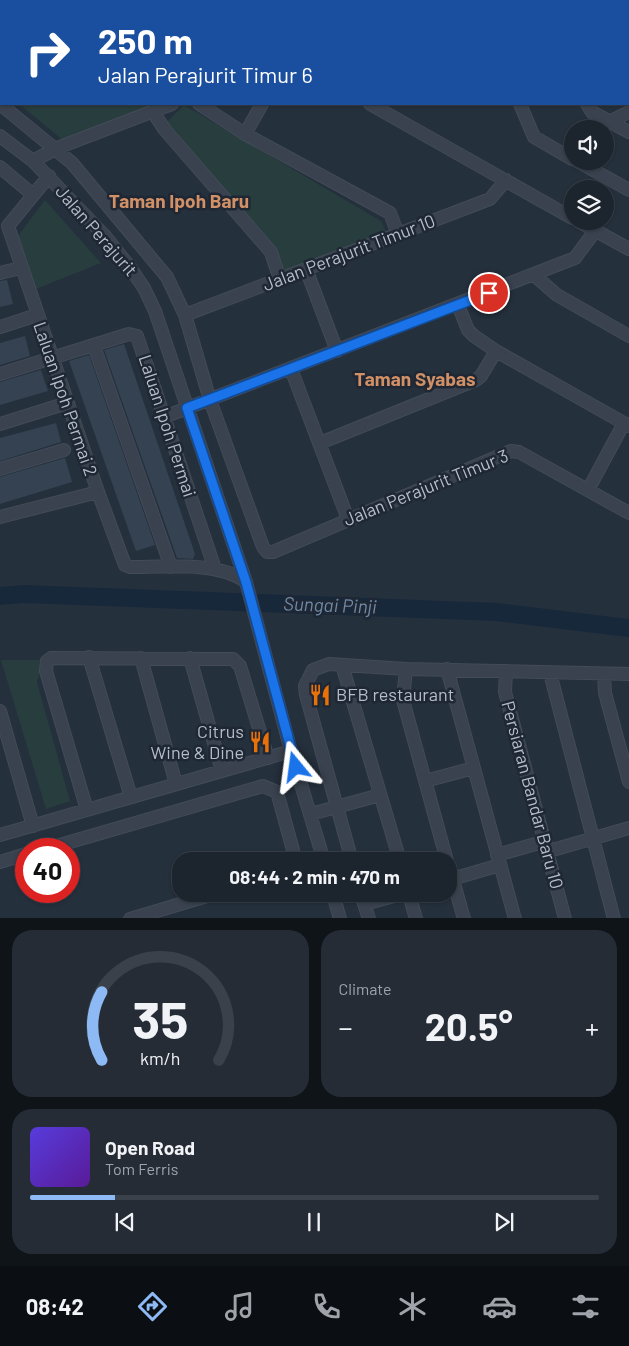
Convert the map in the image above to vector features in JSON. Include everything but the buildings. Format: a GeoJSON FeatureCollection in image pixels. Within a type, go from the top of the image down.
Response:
{"type":"FeatureCollection","features":[{"type":"Feature","properties":{"kind":"street"},"geometry":{"type":"LineString","coordinates":[[1,105],[57,148],[72,163],[167,277],[185,315],[210,400]]}},
{"type":"Feature","properties":{"kind":"street"},"geometry":{"type":"LineString","coordinates":[[33,161],[57,148],[170,105]]}},
{"type":"Feature","properties":{"kind":"street"},"geometry":{"type":"LineString","coordinates":[[202,105],[245,134],[390,213],[398,234]]}},
{"type":"Feature","properties":{"kind":"street"},"geometry":{"type":"LineString","coordinates":[[245,134],[261,105]]}},
{"type":"Feature","properties":{"kind":"street"},"geometry":{"type":"LineString","coordinates":[[372,105],[564,213]]}},
{"type":"Feature","properties":{"kind":"street"},"geometry":{"type":"LineString","coordinates":[[520,105],[534,138],[564,155]]}},
{"type":"Feature","properties":{"kind":"street"},"geometry":{"type":"LineString","coordinates":[[588,105],[592,112],[606,120]]}},
{"type":"Feature","properties":{"kind":"street"},"geometry":{"type":"LineString","coordinates":[[153,112],[165,130],[270,252],[280,280]]}},
{"type":"Feature","properties":{"kind":"street"},"geometry":{"type":"LineString","coordinates":[[613,120],[629,112]]}},
{"type":"Feature","properties":{"kind":"street"},"geometry":{"type":"LineString","coordinates":[[614,124],[629,132]]}},
{"type":"Feature","properties":{"kind":"street","name":"Jalan Perajurit"},"geometry":{"type":"LineString","coordinates":[[0,136],[33,161],[49,176],[104,235],[144,288],[155,312],[246,582],[291,751],[322,852]]}},
{"type":"Feature","properties":{"kind":"street"},"geometry":{"type":"LineString","coordinates":[[0,167],[32,194]]}},
{"type":"Feature","properties":{"kind":"street"},"geometry":{"type":"LineString","coordinates":[[593,170],[629,190]]}},
{"type":"Feature","properties":{"kind":"street"},"geometry":{"type":"LineString","coordinates":[[4,226],[49,176]]}},
{"type":"Feature","properties":{"kind":"street","name":"Jalan Perajurit Timur 10"},"geometry":{"type":"LineString","coordinates":[[185,315],[490,199],[506,180]]}},
{"type":"Feature","properties":{"kind":"street","name":"Laluan Ipoh Permai 2"},"geometry":{"type":"LineString","coordinates":[[4,226],[21,268],[123,562],[130,567],[171,567]]}},
{"type":"Feature","properties":{"kind":"street"},"geometry":{"type":"LineString","coordinates":[[164,417],[458,305],[577,257],[595,231],[629,250]]}},
{"type":"Feature","properties":{"kind":"street"},"geometry":{"type":"LineString","coordinates":[[0,273],[21,268]]}},
{"type":"Feature","properties":{"kind":"street"},"geometry":{"type":"LineString","coordinates":[[306,269],[337,351]]}},
{"type":"Feature","properties":{"kind":"street"},"geometry":{"type":"LineString","coordinates":[[534,275],[557,295],[629,336]]}},
{"type":"Feature","properties":{"kind":"street"},"geometry":{"type":"LineString","coordinates":[[458,305],[470,334],[496,351],[626,424],[588,490]]}},
{"type":"Feature","properties":{"kind":"street"},"geometry":{"type":"LineString","coordinates":[[0,327],[37,315]]}},
{"type":"Feature","properties":{"kind":"street","name":"Laluan Ipoh Permai"},"geometry":{"type":"LineString","coordinates":[[0,374],[129,334],[137,336],[214,569]]}},
{"type":"Feature","properties":{"kind":"street"},"geometry":{"type":"LineString","coordinates":[[94,346],[171,567],[214,569],[234,573],[246,582]]}},
{"type":"Feature","properties":{"kind":"street"},"geometry":{"type":"LineString","coordinates":[[320,443],[476,380],[481,376],[496,351]]}},
{"type":"Feature","properties":{"kind":"street"},"geometry":{"type":"LineString","coordinates":[[291,369],[348,518]]}},
{"type":"Feature","properties":{"kind":"street","name":"Jalan Perajurit Timur 3"},"geometry":{"type":"LineString","coordinates":[[210,400],[263,547],[267,552],[273,552],[348,518],[511,451],[519,452],[629,513]]}},
{"type":"Feature","properties":{"kind":"street"},"geometry":{"type":"LineString","coordinates":[[0,424],[67,403]]}},
{"type":"Feature","properties":{"kind":"street"},"geometry":{"type":"LineString","coordinates":[[0,469],[64,450]]}},
{"type":"Feature","properties":{"kind":"street"},"geometry":{"type":"LineString","coordinates":[[0,516],[98,492]]}},
{"type":"Feature","properties":{"kind":"street"},"geometry":{"type":"LineString","coordinates":[[87,810],[46,666],[47,662],[56,657],[230,658],[239,663],[268,758]]}},
{"type":"Feature","properties":{"kind":"street"},"geometry":{"type":"LineString","coordinates":[[90,658],[131,797]]}},
{"type":"Feature","properties":{"kind":"street"},"geometry":{"type":"LineString","coordinates":[[141,658],[176,784]]}},
{"type":"Feature","properties":{"kind":"street"},"geometry":{"type":"LineString","coordinates":[[190,658],[222,771]]}},
{"type":"Feature","properties":{"kind":"street"},"geometry":{"type":"LineString","coordinates":[[342,665],[397,852]]}},
{"type":"Feature","properties":{"kind":"street"},"geometry":{"type":"LineString","coordinates":[[349,852],[305,686],[313,670],[321,666],[342,665],[406,669],[629,674]]}},
{"type":"Feature","properties":{"kind":"street"},"geometry":{"type":"LineString","coordinates":[[406,669],[403,700],[445,852]]}},
{"type":"Feature","properties":{"kind":"street"},"geometry":{"type":"LineString","coordinates":[[447,669],[515,918]]}},
{"type":"Feature","properties":{"kind":"street","name":"Persiaran Bandar Baru 10"},"geometry":{"type":"LineString","coordinates":[[506,671],[505,692],[565,918]]}},
{"type":"Feature","properties":{"kind":"street"},"geometry":{"type":"LineString","coordinates":[[550,673],[614,918]]}},
{"type":"Feature","properties":{"kind":"street"},"geometry":{"type":"LineString","coordinates":[[604,674],[605,693],[629,782]]}},
{"type":"Feature","properties":{"kind":"street"},"geometry":{"type":"LineString","coordinates":[[0,711],[33,826]]}},
{"type":"Feature","properties":{"kind":"street"},"geometry":{"type":"LineString","coordinates":[[0,835],[291,751]]}},
{"type":"Feature","properties":{"kind":"street"},"geometry":{"type":"LineString","coordinates":[[425,781],[474,768]]}},
{"type":"Feature","properties":{"kind":"street"},"geometry":{"type":"LineString","coordinates":[[80,839],[263,786],[277,792],[294,852]]}},
{"type":"Feature","properties":{"kind":"street"},"geometry":{"type":"LineString","coordinates":[[311,814],[380,795]]}},
{"type":"Feature","properties":{"kind":"street"},"geometry":{"type":"LineString","coordinates":[[457,869],[629,828]]}},
{"type":"Feature","properties":{"kind":"street"},"geometry":{"type":"LineString","coordinates":[[0,862],[15,857]]}},
{"type":"Feature","properties":{"kind":"street"},"geometry":{"type":"LineString","coordinates":[[457,894],[464,918]]}},
{"type":"Feature","properties":{"kind":"street"},"geometry":{"type":"LineString","coordinates":[[130,918],[186,902]]}},
{"type":"Feature","properties":{"kind":"street"},"geometry":{"type":"LineString","coordinates":[[335,902],[340,918]]}},
{"type":"Feature","properties":{"kind":"street"},"geometry":{"type":"LineString","coordinates":[[364,902],[369,918]]}},
{"type":"Feature","properties":{"kind":"street"},"geometry":{"type":"LineString","coordinates":[[411,902],[416,918]]}},
{"type":"Feature","properties":{"kind":"green space"},"geometry":{"type":"Polygon","coordinates":[[[20,105],[152,105],[64,141],[20,105]]]}},
{"type":"Feature","properties":{"kind":"green space"},"geometry":{"type":"Polygon","coordinates":[[[184,105],[381,221],[387,234],[286,274],[266,239],[165,124],[184,105]]]}},
{"type":"Feature","properties":{"kind":"green space"},"geometry":{"type":"Polygon","coordinates":[[[45,200],[101,263],[36,289],[15,240],[45,200]]]}},
{"type":"Feature","properties":{"kind":"green space"},"geometry":{"type":"Polygon","coordinates":[[[1,660],[43,660],[37,682],[70,801],[46,809],[1,660]]]}},
{"type":"Feature","properties":{"kind":"waterway","name":"Sungai Pinji"},"geometry":{"type":"LineString","coordinates":[[0,596],[24,594],[497,612],[629,628]]}},
{"type":"Feature","properties":{"kind":"place","name":"BFB restaurant"},"geometry":{"type":"Point","coordinates":[320,695]}},
{"type":"Feature","properties":{"kind":"place","name":"Citrus Wine & Dine"},"geometry":{"type":"Point","coordinates":[260,742]}},
{"type":"Feature","properties":{"kind":"district","name":"Taman Ipoh Baru"},"geometry":{"type":"Point","coordinates":[179,201]}},
{"type":"Feature","properties":{"kind":"district","name":"Taman Syabas"},"geometry":{"type":"Point","coordinates":[415,379]}},
{"type":"Feature","properties":{"kind":"route"},"geometry":{"type":"LineString","coordinates":[[296,767],[246,582],[187,408],[489,293]]}}]}
